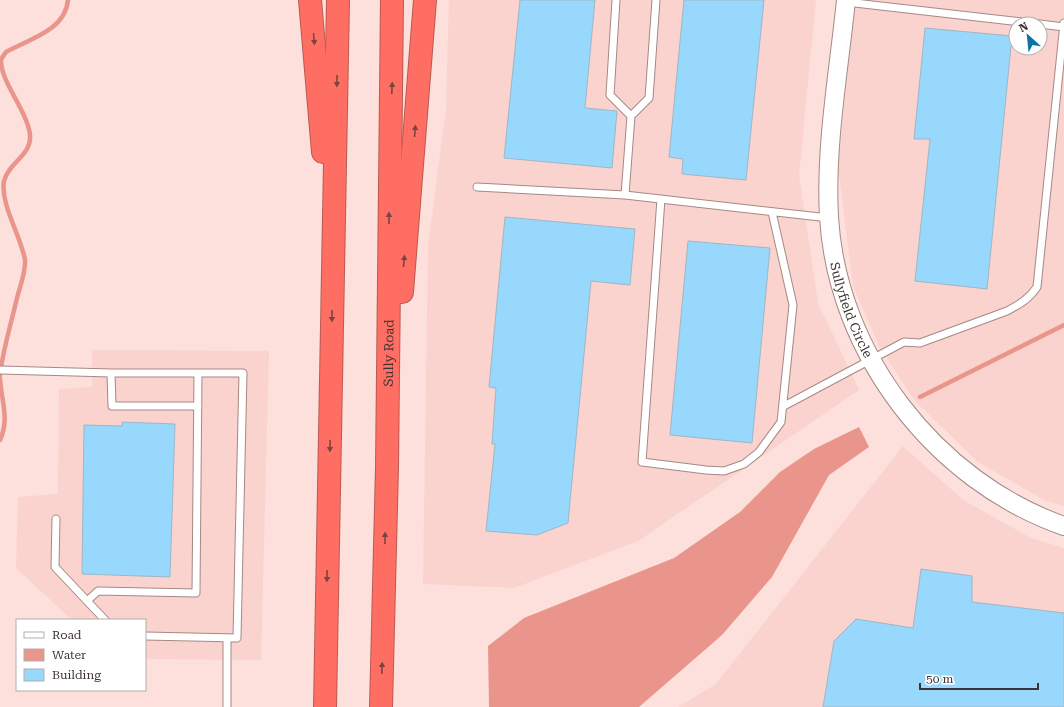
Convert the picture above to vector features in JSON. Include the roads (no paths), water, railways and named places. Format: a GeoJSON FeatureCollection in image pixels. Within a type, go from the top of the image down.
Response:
{"type":"FeatureCollection","features":[{"type":"Feature","properties":{"kind":"highway"},"geometry":{"type":"LineString","coordinates":[[310,0],[333,277]]}},
{"type":"Feature","properties":{"kind":"highway"},"geometry":{"type":"LineString","coordinates":[[325,707],[338,0]]}},
{"type":"Feature","properties":{"kind":"highway","name":"Sully Road"},"geometry":{"type":"LineString","coordinates":[[380,707],[387,467],[392,0]]}},
{"type":"Feature","properties":{"kind":"highway"},"geometry":{"type":"LineString","coordinates":[[387,467],[425,0]]}},
{"type":"Feature","properties":{"kind":"street","name":"Sullyfield Circle"},"geometry":{"type":"LineString","coordinates":[[846,1],[829,162],[829,218],[832,245],[845,299],[855,325],[871,359],[894,397],[910,418],[948,457],[968,474],[1012,502],[1064,526]]}},
{"type":"Feature","properties":{"kind":"lane"},"geometry":{"type":"LineString","coordinates":[[616,0],[610,95],[631,116]]}},
{"type":"Feature","properties":{"kind":"lane"},"geometry":{"type":"LineString","coordinates":[[625,195],[631,116],[649,98],[656,0]]}},
{"type":"Feature","properties":{"kind":"lane"},"geometry":{"type":"LineString","coordinates":[[846,1],[1008,20]]}},
{"type":"Feature","properties":{"kind":"lane"},"geometry":{"type":"LineString","coordinates":[[784,406],[904,342],[920,342],[1021,304],[1037,287],[1064,23]]}},
{"type":"Feature","properties":{"kind":"lane"},"geometry":{"type":"LineString","coordinates":[[1048,25],[1064,27]]}},
{"type":"Feature","properties":{"kind":"lane"},"geometry":{"type":"LineString","coordinates":[[477,187],[625,195],[829,218]]}},
{"type":"Feature","properties":{"kind":"lane"},"geometry":{"type":"LineString","coordinates":[[661,199],[642,462],[706,470],[724,470],[744,464],[759,452],[771,438],[781,422],[784,406],[793,305],[772,212]]}},
{"type":"Feature","properties":{"kind":"lane"},"geometry":{"type":"LineString","coordinates":[[0,370],[111,373],[243,373],[238,638],[146,636]]}},
{"type":"Feature","properties":{"kind":"lane"},"geometry":{"type":"LineString","coordinates":[[111,373],[112,406],[198,406]]}},
{"type":"Feature","properties":{"kind":"lane"},"geometry":{"type":"LineString","coordinates":[[87,601],[98,591],[196,593],[198,373]]}},
{"type":"Feature","properties":{"kind":"lane"},"geometry":{"type":"LineString","coordinates":[[56,519],[55,567],[104,619]]}},
{"type":"Feature","properties":{"kind":"lane"},"geometry":{"type":"LineString","coordinates":[[227,638],[227,707]]}},
{"type":"Feature","properties":{"kind":"water"},"geometry":{"type":"Polygon","coordinates":[[[859,427],[869,447],[829,475],[772,577],[722,635],[639,707],[489,707],[488,646],[524,618],[674,558],[740,512],[780,472],[814,449],[859,427]]]}},
{"type":"Feature","properties":{"kind":"waterway"},"geometry":{"type":"LineString","coordinates":[[0,375],[5,346],[25,265],[23,251],[5,200],[4,181],[10,169],[24,153],[30,142],[28,126],[9,87],[2,68],[1,60],[6,52],[35,38],[53,27],[65,11],[68,0]]}},
{"type":"Feature","properties":{"kind":"waterway"},"geometry":{"type":"LineString","coordinates":[[920,397],[1064,325]]}},
{"type":"Feature","properties":{"kind":"waterway"},"geometry":{"type":"LineString","coordinates":[[0,378],[5,417],[3,432],[0,440]]}}]}
